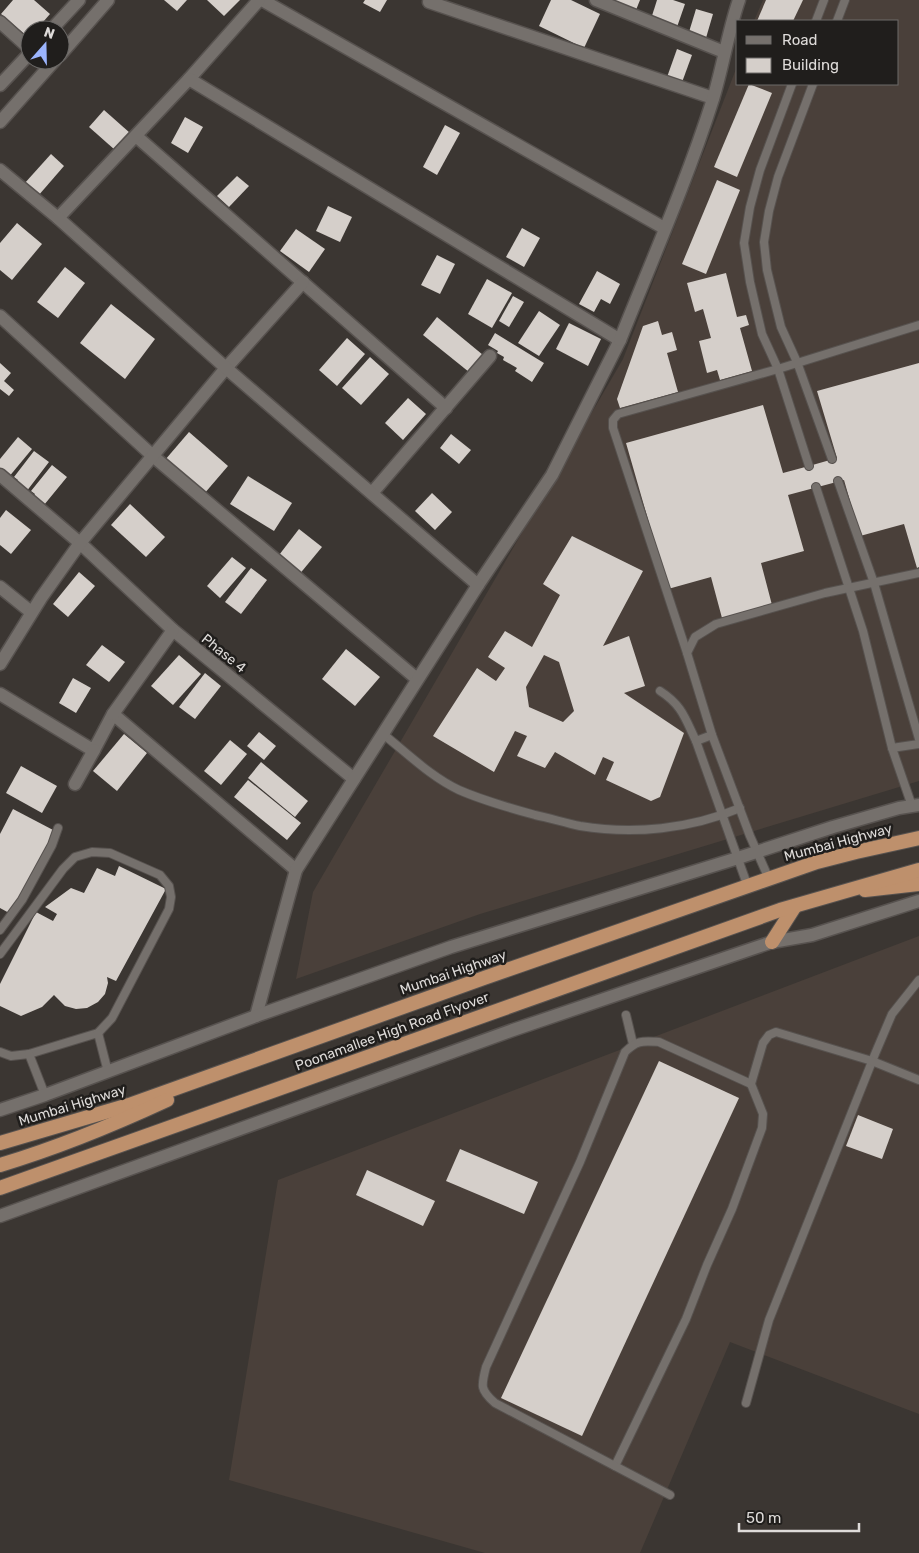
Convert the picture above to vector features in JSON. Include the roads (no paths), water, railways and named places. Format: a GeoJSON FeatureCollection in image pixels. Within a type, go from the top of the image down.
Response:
{"type":"FeatureCollection","features":[{"type":"Feature","properties":{"kind":"highway","name":"Mumbai Highway"},"geometry":{"type":"LineString","coordinates":[[0,1143],[129,1105],[484,978],[825,860],[919,838]]}},
{"type":"Feature","properties":{"kind":"highway"},"geometry":{"type":"LineString","coordinates":[[772,942],[795,906],[848,889],[919,870]]}},
{"type":"Feature","properties":{"kind":"highway"},"geometry":{"type":"LineString","coordinates":[[848,889],[884,889],[919,884]]}},
{"type":"Feature","properties":{"kind":"highway","name":"Poonamallee High Road Flyover"},"geometry":{"type":"LineString","coordinates":[[0,1188],[795,906]]}},
{"type":"Feature","properties":{"kind":"highway"},"geometry":{"type":"LineString","coordinates":[[0,1165],[143,1112],[219,1073]]}},
{"type":"Feature","properties":{"kind":"street"},"geometry":{"type":"LineString","coordinates":[[61,20],[79,0]]}},
{"type":"Feature","properties":{"kind":"street"},"geometry":{"type":"LineString","coordinates":[[70,43],[108,0]]}},
{"type":"Feature","properties":{"kind":"street"},"geometry":{"type":"LineString","coordinates":[[58,218],[261,0],[664,228]]}},
{"type":"Feature","properties":{"kind":"street"},"geometry":{"type":"LineString","coordinates":[[596,0],[724,52]]}},
{"type":"Feature","properties":{"kind":"street"},"geometry":{"type":"LineString","coordinates":[[256,1016],[296,870],[478,584],[552,475],[620,340],[713,98],[724,52],[740,0]]}},
{"type":"Feature","properties":{"kind":"street"},"geometry":{"type":"LineString","coordinates":[[429,2],[713,98]]}},
{"type":"Feature","properties":{"kind":"street"},"geometry":{"type":"LineString","coordinates":[[0,22],[20,40]]}},
{"type":"Feature","properties":{"kind":"street"},"geometry":{"type":"LineString","coordinates":[[0,85],[20,64]]}},
{"type":"Feature","properties":{"kind":"street"},"geometry":{"type":"LineString","coordinates":[[0,122],[46,70]]}},
{"type":"Feature","properties":{"kind":"street"},"geometry":{"type":"LineString","coordinates":[[189,79],[620,340]]}},
{"type":"Feature","properties":{"kind":"street"},"geometry":{"type":"LineString","coordinates":[[136,136],[446,408]]}},
{"type":"Feature","properties":{"kind":"street"},"geometry":{"type":"LineString","coordinates":[[0,170],[58,218],[226,368],[478,584]]}},
{"type":"Feature","properties":{"kind":"street"},"geometry":{"type":"LineString","coordinates":[[0,664],[32,612],[80,543],[154,457],[226,368],[303,282]]}},
{"type":"Feature","properties":{"kind":"street"},"geometry":{"type":"LineString","coordinates":[[0,316],[154,457],[418,679]]}},
{"type":"Feature","properties":{"kind":"street"},"geometry":{"type":"LineString","coordinates":[[372,494],[490,356]]}},
{"type":"Feature","properties":{"kind":"street","name":"Phase 4"},"geometry":{"type":"LineString","coordinates":[[0,475],[80,543],[173,630],[354,779]]}},
{"type":"Feature","properties":{"kind":"street"},"geometry":{"type":"LineString","coordinates":[[0,587],[32,612]]}},
{"type":"Feature","properties":{"kind":"street"},"geometry":{"type":"LineString","coordinates":[[75,784],[113,714],[173,630]]}},
{"type":"Feature","properties":{"kind":"street"},"geometry":{"type":"LineString","coordinates":[[0,694],[94,750]]}},
{"type":"Feature","properties":{"kind":"street"},"geometry":{"type":"LineString","coordinates":[[113,714],[296,870]]}},
{"type":"Feature","properties":{"kind":"street"},"geometry":{"type":"LineString","coordinates":[[0,1110],[451,947],[834,827],[915,805]]}},
{"type":"Feature","properties":{"kind":"street"},"geometry":{"type":"LineString","coordinates":[[0,1216],[513,1030],[772,942],[827,931],[919,901]]}},
{"type":"Feature","properties":{"kind":"lane"},"geometry":{"type":"LineString","coordinates":[[816,20],[824,0]]}},
{"type":"Feature","properties":{"kind":"lane"},"geometry":{"type":"LineString","coordinates":[[837,20],[845,0]]}},
{"type":"Feature","properties":{"kind":"lane"},"geometry":{"type":"LineString","coordinates":[[792,85],[760,170],[750,206],[744,243],[750,282],[762,334],[778,368],[809,466]]}},
{"type":"Feature","properties":{"kind":"lane"},"geometry":{"type":"LineString","coordinates":[[813,85],[778,177],[769,211],[764,242],[767,270],[782,327],[797,362],[832,460]]}},
{"type":"Feature","properties":{"kind":"lane"},"geometry":{"type":"LineString","coordinates":[[769,879],[756,852],[712,735],[613,428],[613,420],[618,414],[919,325]]}},
{"type":"Feature","properties":{"kind":"lane"},"geometry":{"type":"LineString","coordinates":[[838,481],[874,583],[919,739]]}},
{"type":"Feature","properties":{"kind":"lane"},"geometry":{"type":"LineString","coordinates":[[816,487],[863,631],[892,748],[907,792],[915,805]]}},
{"type":"Feature","properties":{"kind":"lane"},"geometry":{"type":"LineString","coordinates":[[687,653],[695,636],[716,624],[825,593],[919,572]]}},
{"type":"Feature","properties":{"kind":"lane"},"geometry":{"type":"LineString","coordinates":[[660,691],[672,699],[680,708],[696,741],[748,886]]}},
{"type":"Feature","properties":{"kind":"lane"},"geometry":{"type":"LineString","coordinates":[[383,734],[438,778],[459,790],[504,807],[579,826],[634,831],[678,826],[724,815],[740,808]]}},
{"type":"Feature","properties":{"kind":"lane"},"geometry":{"type":"LineString","coordinates":[[696,741],[712,735]]}},
{"type":"Feature","properties":{"kind":"lane"},"geometry":{"type":"LineString","coordinates":[[892,748],[919,744]]}},
{"type":"Feature","properties":{"kind":"lane"},"geometry":{"type":"LineString","coordinates":[[0,930],[22,900],[52,845],[58,828]]}},
{"type":"Feature","properties":{"kind":"lane"},"geometry":{"type":"LineString","coordinates":[[0,954],[63,869],[75,857],[92,852],[110,853],[160,875],[169,886],[171,897],[169,909],[112,1018],[98,1033],[29,1054],[11,1056],[0,1052]]}},
{"type":"Feature","properties":{"kind":"lane"},"geometry":{"type":"LineString","coordinates":[[746,1403],[769,1320],[872,1061],[892,1014],[919,980]]}},
{"type":"Feature","properties":{"kind":"lane"},"geometry":{"type":"LineString","coordinates":[[626,1014],[633,1044]]}},
{"type":"Feature","properties":{"kind":"lane"},"geometry":{"type":"LineString","coordinates":[[616,1466],[686,1319],[732,1209],[762,1128],[763,1114],[751,1084],[763,1043],[769,1035],[776,1032],[872,1061],[919,1080]]}},
{"type":"Feature","properties":{"kind":"lane"},"geometry":{"type":"LineString","coordinates":[[98,1033],[108,1072]]}},
{"type":"Feature","properties":{"kind":"lane"},"geometry":{"type":"LineString","coordinates":[[670,1495],[495,1403],[484,1394],[482,1384],[486,1367],[580,1162],[625,1052],[633,1044],[643,1041],[659,1042],[751,1084]]}},
{"type":"Feature","properties":{"kind":"lane"},"geometry":{"type":"LineString","coordinates":[[29,1054],[45,1095]]}}]}
